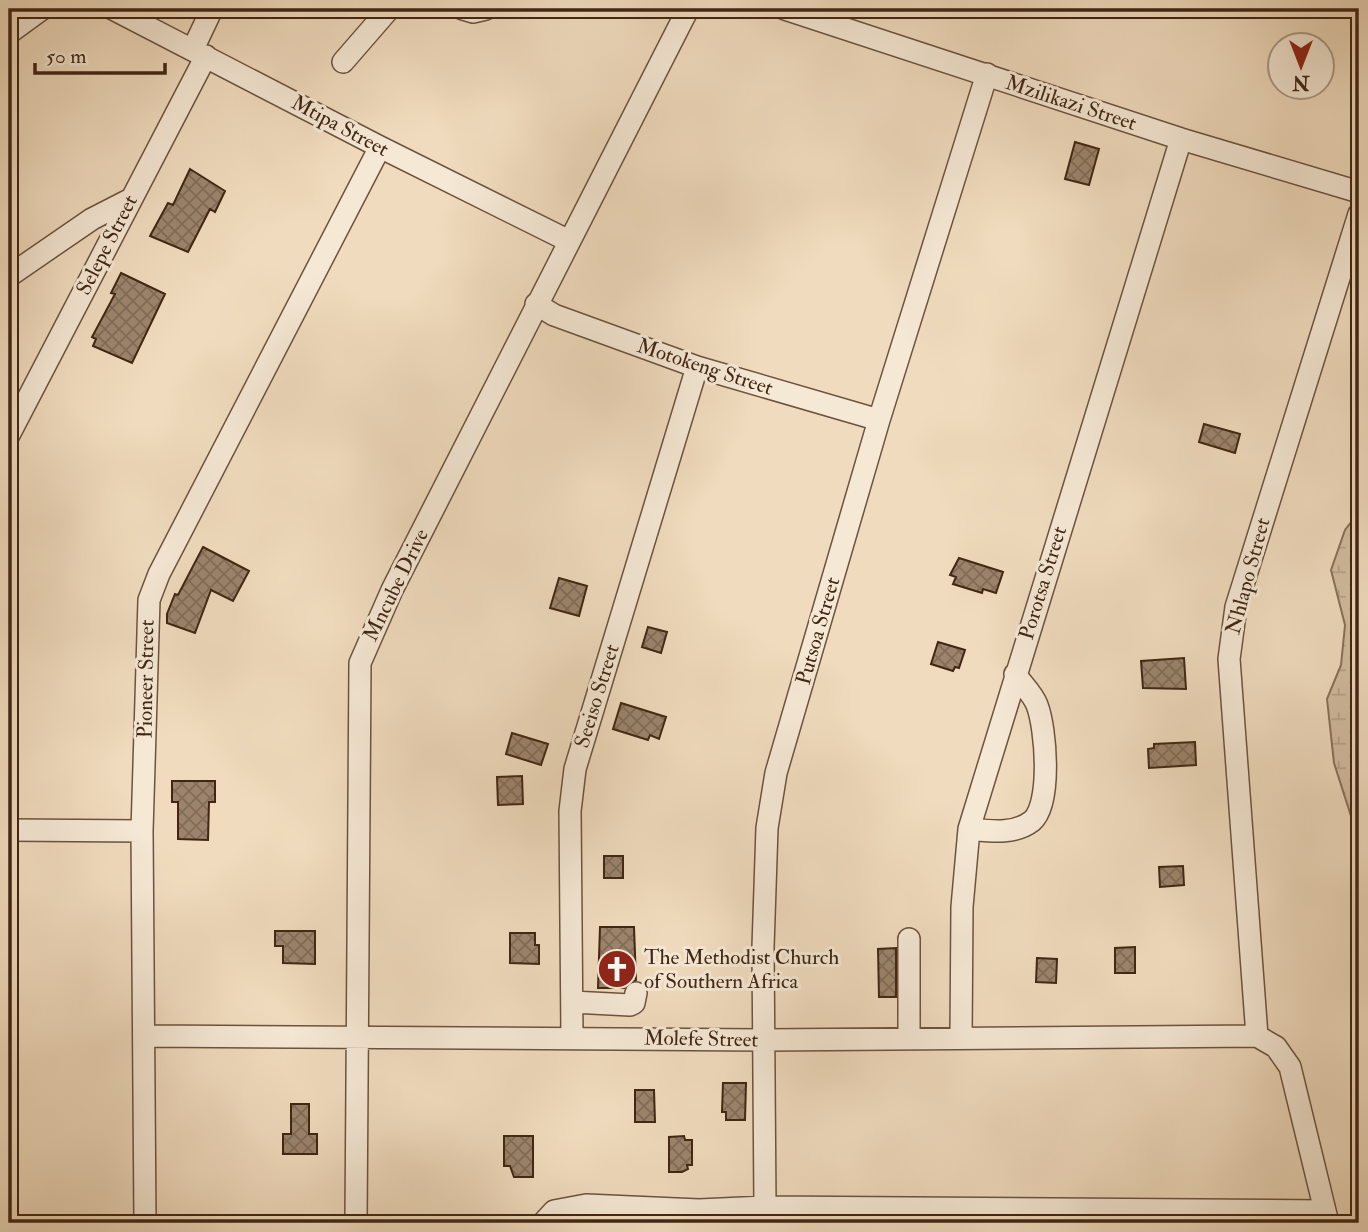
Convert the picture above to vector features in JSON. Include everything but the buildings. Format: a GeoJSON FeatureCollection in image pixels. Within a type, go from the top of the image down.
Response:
{"type":"FeatureCollection","features":[{"type":"Feature","properties":{"kind":"street"},"geometry":{"type":"LineString","coordinates":[[9,33],[42,9]]}},
{"type":"Feature","properties":{"kind":"street","name":"Selepe Street"},"geometry":{"type":"LineString","coordinates":[[9,435],[131,199],[199,53],[212,9]]}},
{"type":"Feature","properties":{"kind":"street"},"geometry":{"type":"LineString","coordinates":[[343,62],[389,9]]}},
{"type":"Feature","properties":{"kind":"street"},"geometry":{"type":"LineString","coordinates":[[463,9],[473,12],[486,9]]}},
{"type":"Feature","properties":{"kind":"street","name":"Mzilikazi Street"},"geometry":{"type":"LineString","coordinates":[[785,9],[1181,139],[1359,192]]}},
{"type":"Feature","properties":{"kind":"street","name":"Mtipa Street"},"geometry":{"type":"LineString","coordinates":[[125,11],[380,148],[569,241]]}},
{"type":"Feature","properties":{"kind":"street","name":"Mncube Drive"},"geometry":{"type":"LineString","coordinates":[[356,1223],[360,663],[374,627],[683,11]]}},
{"type":"Feature","properties":{"kind":"street","name":"Putsoa Street"},"geometry":{"type":"LineString","coordinates":[[765,1207],[763,947],[767,828],[776,773],[878,420],[987,74]]}},
{"type":"Feature","properties":{"kind":"street","name":"Porotsa Street"},"geometry":{"type":"LineString","coordinates":[[961,1038],[962,907],[969,829],[1181,139]]}},
{"type":"Feature","properties":{"kind":"street","name":"Pioneer Street"},"geometry":{"type":"LineString","coordinates":[[145,1223],[142,831],[149,600],[159,574],[242,411],[380,148]]}},
{"type":"Feature","properties":{"kind":"street"},"geometry":{"type":"LineString","coordinates":[[9,276],[92,219],[131,199]]}},
{"type":"Feature","properties":{"kind":"street","name":"Nhlapo Street"},"geometry":{"type":"LineString","coordinates":[[1256,1036],[1229,660],[1232,633],[1251,557],[1359,214]]}},
{"type":"Feature","properties":{"kind":"street","name":"Motokeng Street"},"geometry":{"type":"LineString","coordinates":[[536,304],[554,315],[697,367],[878,420]]}},
{"type":"Feature","properties":{"kind":"street","name":"Seeiso Street"},"geometry":{"type":"LineString","coordinates":[[572,1037],[570,811],[575,769],[697,367]]}},
{"type":"Feature","properties":{"kind":"street"},"geometry":{"type":"LineString","coordinates":[[969,829],[1018,829],[1033,820],[1041,808],[1044,789],[1044,726],[1036,702],[1015,674]]}},
{"type":"Feature","properties":{"kind":"street"},"geometry":{"type":"LineString","coordinates":[[9,830],[142,831]]}},
{"type":"Feature","properties":{"kind":"street"},"geometry":{"type":"LineString","coordinates":[[909,939],[909,1038]]}},
{"type":"Feature","properties":{"kind":"street"},"geometry":{"type":"LineString","coordinates":[[572,1002],[631,1005],[636,993]]}},
{"type":"Feature","properties":{"kind":"street","name":"Molefe Street"},"geometry":{"type":"LineString","coordinates":[[145,1035],[765,1040],[1256,1036]]}},
{"type":"Feature","properties":{"kind":"street"},"geometry":{"type":"LineString","coordinates":[[543,1223],[555,1212],[586,1205],[699,1217],[765,1207],[1326,1217],[1290,1067],[1276,1047],[1256,1036]]}},
{"type":"Feature","properties":{"kind":"green space"},"geometry":{"type":"Polygon","coordinates":[[[1359,512],[1359,841],[1334,763],[1327,699],[1341,665],[1345,625],[1331,570],[1345,530],[1359,512]]]}},
{"type":"Feature","properties":{"kind":"place","name":"The Methodist Church of Southern Africa"},"geometry":{"type":"Point","coordinates":[617,969]}}]}
